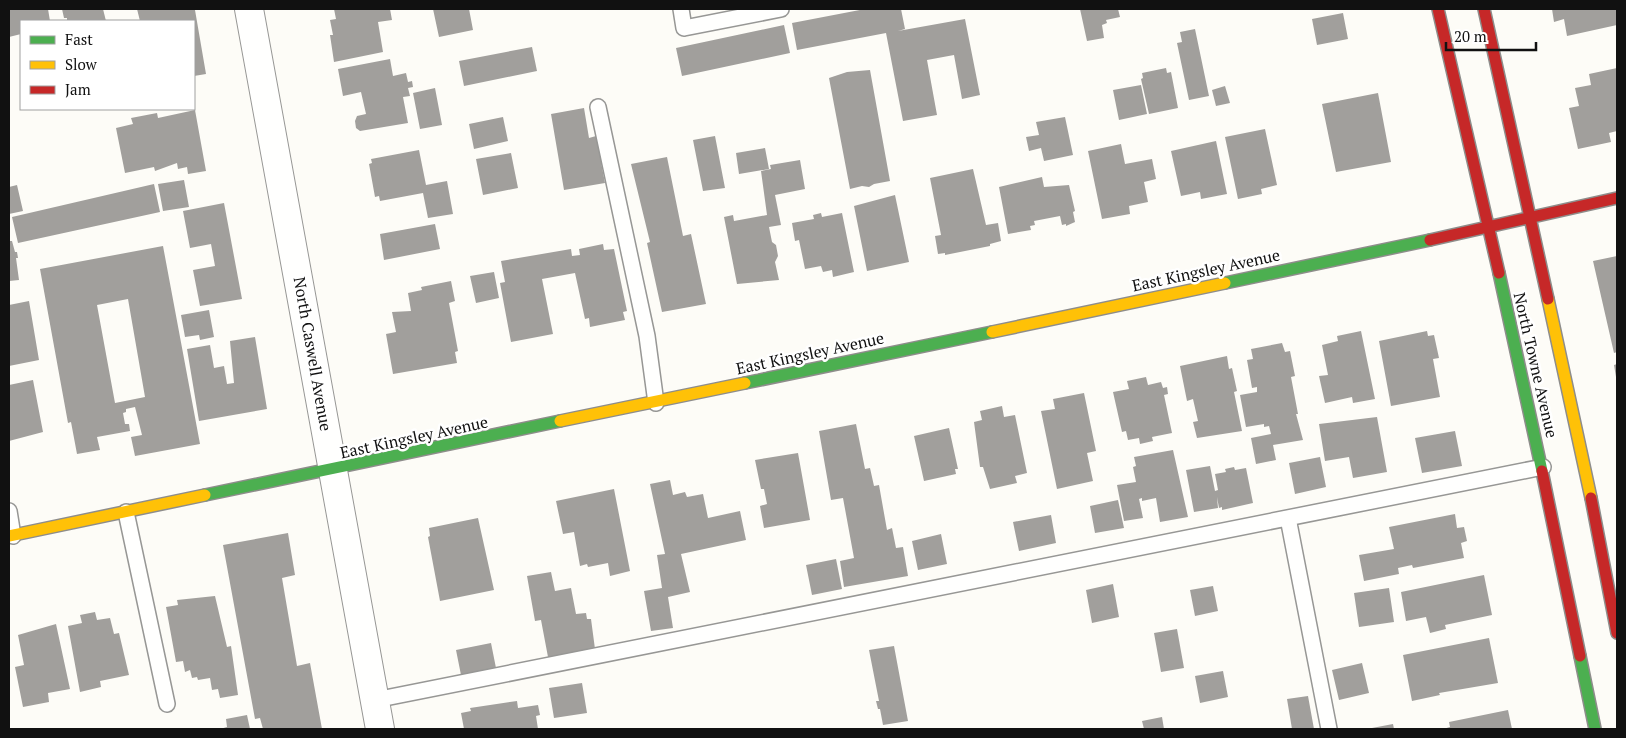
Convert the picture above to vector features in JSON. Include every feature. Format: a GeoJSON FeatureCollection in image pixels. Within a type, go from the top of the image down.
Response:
{"type":"FeatureCollection","features":[{"type":"Feature","properties":{"kind":"street","name":"North Caswell Avenue"},"geometry":{"type":"LineString","coordinates":[[249,9],[380,729]]}},
{"type":"Feature","properties":{"kind":"street","name":"North Towne Avenue"},"geometry":{"type":"LineString","coordinates":[[1438,9],[1450,72],[1489,228],[1543,467],[1595,729]]}},
{"type":"Feature","properties":{"kind":"street","name":"North Towne Avenue"},"geometry":{"type":"LineString","coordinates":[[1484,9],[1583,460],[1617,633]]}},
{"type":"Feature","properties":{"kind":"street","name":"East Kingsley Avenue"},"geometry":{"type":"LineString","coordinates":[[11,536],[1489,228],[1617,198]]}},
{"type":"Feature","properties":{"kind":"lane"},"geometry":{"type":"LineString","coordinates":[[681,9],[684,28],[781,9]]}},
{"type":"Feature","properties":{"kind":"lane"},"geometry":{"type":"LineString","coordinates":[[598,107],[647,336],[656,403]]}},
{"type":"Feature","properties":{"kind":"lane"},"geometry":{"type":"LineString","coordinates":[[375,700],[1543,467]]}},
{"type":"Feature","properties":{"kind":"lane"},"geometry":{"type":"LineString","coordinates":[[9,511],[11,536]]}},
{"type":"Feature","properties":{"kind":"lane"},"geometry":{"type":"LineString","coordinates":[[126,512],[167,704]]}},
{"type":"Feature","properties":{"kind":"lane"},"geometry":{"type":"LineString","coordinates":[[1288,518],[1329,729]]}},
{"type":"Feature","properties":{"kind":"building"},"geometry":{"type":"Polygon","coordinates":[[[9,9],[48,9],[50,20],[20,20],[20,34],[9,37],[9,9]]]}},
{"type":"Feature","properties":{"kind":"building"},"geometry":{"type":"Polygon","coordinates":[[[62,9],[103,9],[106,20],[67,20],[67,18],[64,18],[62,9]]]}},
{"type":"Feature","properties":{"kind":"building"},"geometry":{"type":"Polygon","coordinates":[[[137,9],[195,10],[206,74],[195,76],[195,20],[140,20],[137,9]]]}},
{"type":"Feature","properties":{"kind":"building"},"geometry":{"type":"Polygon","coordinates":[[[334,9],[390,9],[392,20],[378,22],[383,52],[334,62],[330,35],[333,35],[330,20],[336,19],[334,9]]]}},
{"type":"Feature","properties":{"kind":"building"},"geometry":{"type":"Polygon","coordinates":[[[433,9],[469,9],[473,30],[439,37],[433,9]]]}},
{"type":"Feature","properties":{"kind":"building"},"geometry":{"type":"Polygon","coordinates":[[[865,9],[901,9],[905,29],[898,31],[965,19],[980,95],[962,99],[954,55],[927,60],[937,115],[903,121],[886,33],[797,50],[792,23],[865,9]]]}},
{"type":"Feature","properties":{"kind":"building"},"geometry":{"type":"Polygon","coordinates":[[[1080,9],[1118,9],[1120,17],[1106,20],[1107,23],[1102,25],[1104,38],[1087,41],[1080,9]]]}},
{"type":"Feature","properties":{"kind":"building"},"geometry":{"type":"Polygon","coordinates":[[[1552,9],[1617,9],[1617,25],[1567,36],[1564,19],[1554,22],[1552,9]]]}},
{"type":"Feature","properties":{"kind":"building"},"geometry":{"type":"Polygon","coordinates":[[[1343,13],[1348,39],[1317,45],[1312,19],[1343,13]]]}},
{"type":"Feature","properties":{"kind":"building"},"geometry":{"type":"Polygon","coordinates":[[[784,25],[790,53],[682,76],[676,48],[784,25]]]}},
{"type":"Feature","properties":{"kind":"building"},"geometry":{"type":"Polygon","coordinates":[[[1195,29],[1209,96],[1189,100],[1177,43],[1182,42],[1180,32],[1195,29]]]}},
{"type":"Feature","properties":{"kind":"building"},"geometry":{"type":"Polygon","coordinates":[[[532,47],[537,71],[464,86],[459,61],[532,47]]]}},
{"type":"Feature","properties":{"kind":"building"},"geometry":{"type":"Polygon","coordinates":[[[390,59],[393,76],[406,73],[408,82],[412,81],[413,87],[408,88],[410,96],[403,97],[408,123],[360,131],[356,128],[355,121],[357,116],[366,114],[361,92],[343,96],[338,69],[390,59]]]}},
{"type":"Feature","properties":{"kind":"building"},"geometry":{"type":"Polygon","coordinates":[[[1166,68],[1167,73],[1171,72],[1178,108],[1149,114],[1141,79],[1143,78],[1142,73],[1166,68]]]}},
{"type":"Feature","properties":{"kind":"building"},"geometry":{"type":"Polygon","coordinates":[[[1617,68],[1617,131],[1609,133],[1611,142],[1578,149],[1569,108],[1579,106],[1575,88],[1591,85],[1589,74],[1617,68]]]}},
{"type":"Feature","properties":{"kind":"building"},"geometry":{"type":"Polygon","coordinates":[[[870,70],[890,181],[874,184],[869,187],[862,186],[850,189],[829,78],[847,72],[870,70]]]}},
{"type":"Feature","properties":{"kind":"building"},"geometry":{"type":"Polygon","coordinates":[[[1141,85],[1147,114],[1119,120],[1113,90],[1141,85]]]}},
{"type":"Feature","properties":{"kind":"building"},"geometry":{"type":"Polygon","coordinates":[[[1225,86],[1230,103],[1216,106],[1212,90],[1225,86]]]}},
{"type":"Feature","properties":{"kind":"building"},"geometry":{"type":"Polygon","coordinates":[[[435,88],[442,125],[420,129],[413,93],[435,88]]]}},
{"type":"Feature","properties":{"kind":"building"},"geometry":{"type":"Polygon","coordinates":[[[1378,93],[1391,162],[1336,172],[1322,104],[1378,93]]]}},
{"type":"Feature","properties":{"kind":"building"},"geometry":{"type":"Polygon","coordinates":[[[584,108],[589,138],[596,136],[600,155],[603,154],[604,162],[601,162],[605,183],[564,190],[551,114],[584,108]]]}},
{"type":"Feature","properties":{"kind":"building"},"geometry":{"type":"Polygon","coordinates":[[[195,110],[206,171],[188,174],[187,167],[178,169],[177,163],[155,171],[154,167],[125,173],[116,128],[133,124],[131,118],[157,113],[158,118],[195,110]]]}},
{"type":"Feature","properties":{"kind":"building"},"geometry":{"type":"Polygon","coordinates":[[[503,117],[508,141],[474,149],[469,124],[503,117]]]}},
{"type":"Feature","properties":{"kind":"building"},"geometry":{"type":"Polygon","coordinates":[[[1065,117],[1073,155],[1044,161],[1041,148],[1029,151],[1026,137],[1039,135],[1036,122],[1065,117]]]}},
{"type":"Feature","properties":{"kind":"building"},"geometry":{"type":"Polygon","coordinates":[[[1265,129],[1277,185],[1261,189],[1262,194],[1238,199],[1225,137],[1265,129]]]}},
{"type":"Feature","properties":{"kind":"building"},"geometry":{"type":"Polygon","coordinates":[[[715,136],[725,188],[703,191],[693,140],[715,136]]]}},
{"type":"Feature","properties":{"kind":"building"},"geometry":{"type":"Polygon","coordinates":[[[1216,141],[1227,194],[1201,199],[1200,192],[1181,196],[1171,151],[1216,141]]]}},
{"type":"Feature","properties":{"kind":"building"},"geometry":{"type":"Polygon","coordinates":[[[1121,144],[1125,164],[1152,159],[1156,179],[1144,182],[1148,202],[1129,206],[1130,214],[1102,219],[1088,151],[1121,144]]]}},
{"type":"Feature","properties":{"kind":"building"},"geometry":{"type":"Polygon","coordinates":[[[765,148],[769,169],[739,174],[736,153],[765,148]]]}},
{"type":"Feature","properties":{"kind":"building"},"geometry":{"type":"Polygon","coordinates":[[[419,150],[426,185],[447,181],[453,214],[428,218],[423,193],[380,201],[379,196],[375,197],[369,164],[372,163],[371,159],[419,150]]]}},
{"type":"Feature","properties":{"kind":"building"},"geometry":{"type":"Polygon","coordinates":[[[511,153],[518,188],[483,195],[476,159],[511,153]]]}},
{"type":"Feature","properties":{"kind":"building"},"geometry":{"type":"Polygon","coordinates":[[[667,157],[683,236],[691,234],[706,304],[662,312],[647,243],[650,242],[631,164],[667,157]]]}},
{"type":"Feature","properties":{"kind":"building"},"geometry":{"type":"Polygon","coordinates":[[[800,160],[805,189],[775,195],[781,225],[769,227],[772,242],[776,245],[778,256],[775,262],[779,280],[737,284],[724,217],[733,215],[734,221],[767,215],[761,171],[771,169],[770,165],[800,160]]]}},
{"type":"Feature","properties":{"kind":"building"},"geometry":{"type":"Polygon","coordinates":[[[973,169],[986,225],[998,223],[1001,241],[990,244],[990,246],[945,255],[945,253],[938,254],[935,236],[941,235],[930,178],[973,169]]]}},
{"type":"Feature","properties":{"kind":"building"},"geometry":{"type":"Polygon","coordinates":[[[1042,177],[1044,187],[1069,185],[1075,211],[1073,212],[1075,222],[1066,226],[1066,224],[1062,225],[1060,216],[1034,221],[1035,225],[1030,226],[1031,230],[1008,234],[999,187],[1042,177]]]}},
{"type":"Feature","properties":{"kind":"building"},"geometry":{"type":"Polygon","coordinates":[[[184,180],[189,207],[163,211],[158,184],[184,180]]]}},
{"type":"Feature","properties":{"kind":"building"},"geometry":{"type":"Polygon","coordinates":[[[154,184],[160,212],[18,243],[12,217],[154,184]]]}},
{"type":"Feature","properties":{"kind":"building"},"geometry":{"type":"Polygon","coordinates":[[[17,185],[23,211],[9,214],[9,187],[17,185]]]}},
{"type":"Feature","properties":{"kind":"building"},"geometry":{"type":"Polygon","coordinates":[[[895,195],[909,262],[867,271],[854,206],[895,195]]]}},
{"type":"Feature","properties":{"kind":"building"},"geometry":{"type":"Polygon","coordinates":[[[224,203],[242,299],[200,306],[193,270],[215,266],[211,244],[190,248],[183,211],[224,203]]]}},
{"type":"Feature","properties":{"kind":"building"},"geometry":{"type":"Polygon","coordinates":[[[821,213],[822,217],[842,213],[854,272],[833,277],[832,270],[823,272],[821,266],[805,269],[799,240],[795,241],[792,223],[814,219],[813,215],[821,213]]]}},
{"type":"Feature","properties":{"kind":"building"},"geometry":{"type":"Polygon","coordinates":[[[435,224],[440,249],[384,260],[380,234],[435,224]]]}},
{"type":"Feature","properties":{"kind":"building"},"geometry":{"type":"Polygon","coordinates":[[[9,241],[12,241],[15,252],[17,252],[19,280],[9,281],[9,241]]]}},
{"type":"Feature","properties":{"kind":"building"},"geometry":{"type":"Polygon","coordinates":[[[603,244],[604,250],[614,249],[627,311],[623,312],[625,320],[590,327],[589,318],[585,319],[575,273],[542,279],[553,334],[511,342],[500,283],[505,282],[501,261],[571,249],[572,256],[580,255],[579,249],[603,244]]]}},
{"type":"Feature","properties":{"kind":"building"},"geometry":{"type":"Polygon","coordinates":[[[163,246],[200,444],[135,456],[131,437],[142,435],[135,407],[126,409],[126,412],[123,413],[125,424],[129,424],[130,431],[97,437],[100,450],[77,454],[71,422],[68,423],[40,269],[163,246]],[[128,299],[97,305],[115,403],[145,397],[128,299]]]}},
{"type":"Feature","properties":{"kind":"building"},"geometry":{"type":"Polygon","coordinates":[[[1617,256],[1617,352],[1614,353],[1593,261],[1617,256]]]}},
{"type":"Feature","properties":{"kind":"building"},"geometry":{"type":"Polygon","coordinates":[[[494,272],[499,298],[476,303],[470,276],[494,272]]]}},
{"type":"Feature","properties":{"kind":"building"},"geometry":{"type":"Polygon","coordinates":[[[451,281],[455,301],[449,303],[458,351],[455,352],[457,363],[393,374],[386,334],[396,332],[392,312],[411,311],[408,293],[422,290],[421,287],[451,281]]]}},
{"type":"Feature","properties":{"kind":"building"},"geometry":{"type":"Polygon","coordinates":[[[29,301],[39,360],[9,366],[9,305],[29,301]]]}},
{"type":"Feature","properties":{"kind":"building"},"geometry":{"type":"Polygon","coordinates":[[[209,310],[214,337],[200,340],[199,335],[185,337],[181,315],[209,310]]]}},
{"type":"Feature","properties":{"kind":"building"},"geometry":{"type":"Polygon","coordinates":[[[1361,331],[1375,399],[1353,403],[1352,397],[1325,403],[1319,376],[1328,375],[1322,345],[1338,341],[1337,336],[1361,331]]]}},
{"type":"Feature","properties":{"kind":"building"},"geometry":{"type":"Polygon","coordinates":[[[1427,331],[1428,336],[1434,335],[1439,358],[1433,359],[1440,397],[1391,406],[1379,341],[1427,331]]]}},
{"type":"Feature","properties":{"kind":"building"},"geometry":{"type":"Polygon","coordinates":[[[255,337],[267,409],[199,421],[187,349],[210,345],[214,368],[224,366],[227,384],[234,383],[230,341],[255,337]]]}},
{"type":"Feature","properties":{"kind":"building"},"geometry":{"type":"Polygon","coordinates":[[[1282,343],[1285,352],[1290,351],[1295,376],[1291,377],[1298,414],[1296,414],[1303,440],[1273,445],[1276,460],[1256,464],[1251,438],[1271,434],[1269,426],[1264,427],[1264,424],[1246,427],[1240,395],[1257,392],[1257,387],[1252,388],[1247,360],[1253,359],[1251,349],[1282,343]]]}},
{"type":"Feature","properties":{"kind":"building"},"geometry":{"type":"Polygon","coordinates":[[[1227,356],[1229,369],[1232,368],[1237,391],[1234,392],[1242,431],[1197,438],[1193,422],[1198,421],[1193,399],[1187,401],[1180,366],[1227,356]]]}},
{"type":"Feature","properties":{"kind":"building"},"geometry":{"type":"Polygon","coordinates":[[[1617,364],[1617,377],[1616,377],[1614,365],[1617,364]]]}},
{"type":"Feature","properties":{"kind":"building"},"geometry":{"type":"Polygon","coordinates":[[[1146,377],[1148,385],[1161,382],[1163,388],[1167,387],[1168,394],[1164,395],[1172,433],[1152,437],[1153,441],[1140,444],[1139,438],[1128,440],[1126,431],[1122,432],[1113,392],[1129,389],[1127,381],[1146,377]]]}},
{"type":"Feature","properties":{"kind":"building"},"geometry":{"type":"Polygon","coordinates":[[[33,380],[43,432],[9,441],[9,385],[33,380]]]}},
{"type":"Feature","properties":{"kind":"building"},"geometry":{"type":"Polygon","coordinates":[[[1084,393],[1096,451],[1087,453],[1093,481],[1057,489],[1041,411],[1055,409],[1053,399],[1084,393]]]}},
{"type":"Feature","properties":{"kind":"building"},"geometry":{"type":"Polygon","coordinates":[[[1002,406],[1004,417],[1015,415],[1027,473],[1015,476],[1017,483],[990,489],[983,467],[980,467],[974,422],[982,420],[980,411],[1002,406]]]}},
{"type":"Feature","properties":{"kind":"building"},"geometry":{"type":"Polygon","coordinates":[[[1377,417],[1387,472],[1353,478],[1349,457],[1325,461],[1319,424],[1377,417]]]}},
{"type":"Feature","properties":{"kind":"building"},"geometry":{"type":"Polygon","coordinates":[[[856,424],[865,469],[870,468],[874,486],[879,485],[887,530],[892,528],[896,548],[903,547],[908,576],[844,587],[840,561],[854,558],[843,498],[831,500],[819,431],[856,424]]]}},
{"type":"Feature","properties":{"kind":"building"},"geometry":{"type":"Polygon","coordinates":[[[949,428],[958,469],[955,469],[956,474],[924,481],[914,436],[949,428]]]}},
{"type":"Feature","properties":{"kind":"building"},"geometry":{"type":"Polygon","coordinates":[[[1455,431],[1462,466],[1422,473],[1415,438],[1455,431]]]}},
{"type":"Feature","properties":{"kind":"building"},"geometry":{"type":"Polygon","coordinates":[[[1173,450],[1188,517],[1160,522],[1156,498],[1142,501],[1142,498],[1139,499],[1143,518],[1124,521],[1117,485],[1136,482],[1133,467],[1136,466],[1134,457],[1173,450]]]}},
{"type":"Feature","properties":{"kind":"building"},"geometry":{"type":"Polygon","coordinates":[[[798,453],[810,520],[764,528],[760,506],[767,504],[764,489],[761,489],[755,460],[798,453]]]}},
{"type":"Feature","properties":{"kind":"building"},"geometry":{"type":"Polygon","coordinates":[[[1320,457],[1326,487],[1295,494],[1289,463],[1320,457]]]}},
{"type":"Feature","properties":{"kind":"building"},"geometry":{"type":"Polygon","coordinates":[[[1210,466],[1215,491],[1218,490],[1215,474],[1226,472],[1225,469],[1234,467],[1235,470],[1246,468],[1253,503],[1222,510],[1222,507],[1219,508],[1217,497],[1218,508],[1194,512],[1186,470],[1210,466]]]}},
{"type":"Feature","properties":{"kind":"building"},"geometry":{"type":"Polygon","coordinates":[[[670,480],[673,495],[685,492],[687,497],[703,494],[708,518],[740,511],[746,540],[681,554],[690,592],[668,597],[673,628],[651,631],[644,591],[662,588],[657,555],[665,554],[650,484],[670,480]]]}},
{"type":"Feature","properties":{"kind":"building"},"geometry":{"type":"Polygon","coordinates":[[[614,489],[630,571],[610,576],[608,563],[588,567],[587,564],[580,566],[574,532],[563,534],[556,501],[614,489]]]}},
{"type":"Feature","properties":{"kind":"building"},"geometry":{"type":"Polygon","coordinates":[[[1118,500],[1124,528],[1095,533],[1090,506],[1118,500]]]}},
{"type":"Feature","properties":{"kind":"building"},"geometry":{"type":"Polygon","coordinates":[[[1455,514],[1457,528],[1464,527],[1467,541],[1461,543],[1464,558],[1413,568],[1412,565],[1398,568],[1399,574],[1364,581],[1359,555],[1394,549],[1389,527],[1455,514]]]}},
{"type":"Feature","properties":{"kind":"building"},"geometry":{"type":"Polygon","coordinates":[[[1051,515],[1056,543],[1019,551],[1013,522],[1051,515]]]}},
{"type":"Feature","properties":{"kind":"building"},"geometry":{"type":"Polygon","coordinates":[[[478,518],[494,590],[440,601],[428,537],[430,536],[429,528],[478,518]]]}},
{"type":"Feature","properties":{"kind":"building"},"geometry":{"type":"Polygon","coordinates":[[[288,533],[295,575],[282,578],[297,666],[310,663],[322,729],[263,729],[260,718],[255,719],[223,545],[288,533]]]}},
{"type":"Feature","properties":{"kind":"building"},"geometry":{"type":"Polygon","coordinates":[[[941,534],[947,564],[918,570],[912,541],[941,534]]]}},
{"type":"Feature","properties":{"kind":"building"},"geometry":{"type":"Polygon","coordinates":[[[836,559],[842,589],[812,595],[806,565],[836,559]]]}},
{"type":"Feature","properties":{"kind":"building"},"geometry":{"type":"Polygon","coordinates":[[[551,572],[555,591],[571,588],[576,614],[586,613],[587,619],[591,619],[595,649],[548,657],[541,620],[535,621],[527,576],[551,572]]]}},
{"type":"Feature","properties":{"kind":"building"},"geometry":{"type":"Polygon","coordinates":[[[1484,575],[1492,615],[1445,625],[1446,629],[1430,633],[1426,617],[1406,621],[1401,592],[1484,575]]]}},
{"type":"Feature","properties":{"kind":"building"},"geometry":{"type":"Polygon","coordinates":[[[1113,584],[1119,617],[1092,623],[1086,590],[1113,584]]]}},
{"type":"Feature","properties":{"kind":"building"},"geometry":{"type":"Polygon","coordinates":[[[1213,586],[1218,611],[1195,616],[1190,590],[1213,586]]]}},
{"type":"Feature","properties":{"kind":"building"},"geometry":{"type":"Polygon","coordinates":[[[1389,588],[1394,622],[1359,627],[1354,593],[1389,588]]]}},
{"type":"Feature","properties":{"kind":"building"},"geometry":{"type":"Polygon","coordinates":[[[215,596],[227,647],[231,646],[238,695],[220,698],[218,689],[212,690],[210,678],[198,680],[197,677],[192,678],[190,670],[185,672],[183,661],[176,662],[166,607],[178,605],[177,600],[215,596]]]}},
{"type":"Feature","properties":{"kind":"building"},"geometry":{"type":"Polygon","coordinates":[[[95,612],[97,620],[110,618],[114,634],[119,633],[129,675],[100,681],[101,687],[80,692],[68,626],[82,623],[80,615],[95,612]]]}},
{"type":"Feature","properties":{"kind":"building"},"geometry":{"type":"Polygon","coordinates":[[[56,624],[70,689],[48,693],[49,702],[23,707],[15,667],[24,665],[18,635],[56,624]]]}},
{"type":"Feature","properties":{"kind":"building"},"geometry":{"type":"Polygon","coordinates":[[[1177,629],[1184,668],[1161,672],[1154,633],[1177,629]]]}},
{"type":"Feature","properties":{"kind":"building"},"geometry":{"type":"Polygon","coordinates":[[[1489,638],[1498,683],[1439,693],[1440,695],[1412,701],[1403,655],[1489,638]]]}},
{"type":"Feature","properties":{"kind":"building"},"geometry":{"type":"Polygon","coordinates":[[[491,643],[496,668],[461,675],[456,650],[491,643]]]}},
{"type":"Feature","properties":{"kind":"building"},"geometry":{"type":"Polygon","coordinates":[[[894,646],[908,721],[883,725],[880,709],[878,709],[876,701],[879,701],[869,650],[894,646]]]}},
{"type":"Feature","properties":{"kind":"building"},"geometry":{"type":"Polygon","coordinates":[[[1362,663],[1369,693],[1339,700],[1332,670],[1362,663]]]}},
{"type":"Feature","properties":{"kind":"building"},"geometry":{"type":"Polygon","coordinates":[[[1223,671],[1228,697],[1200,703],[1195,676],[1223,671]]]}},
{"type":"Feature","properties":{"kind":"building"},"geometry":{"type":"Polygon","coordinates":[[[582,683],[587,713],[554,718],[549,688],[582,683]]]}},
{"type":"Feature","properties":{"kind":"building"},"geometry":{"type":"Polygon","coordinates":[[[1308,696],[1314,729],[1292,729],[1287,699],[1308,696]]]}},
{"type":"Feature","properties":{"kind":"building"},"geometry":{"type":"Polygon","coordinates":[[[517,701],[518,708],[538,705],[540,715],[536,716],[538,729],[464,729],[461,713],[471,711],[470,708],[517,701]]]}},
{"type":"Feature","properties":{"kind":"building"},"geometry":{"type":"Polygon","coordinates":[[[1508,710],[1512,729],[1443,729],[1450,727],[1449,722],[1508,710]]]}},
{"type":"Feature","properties":{"kind":"building"},"geometry":{"type":"Polygon","coordinates":[[[247,715],[250,729],[220,729],[227,727],[226,719],[247,715]]]}},
{"type":"Feature","properties":{"kind":"building"},"geometry":{"type":"Polygon","coordinates":[[[1162,717],[1164,729],[1144,729],[1142,721],[1162,717]]]}},
{"type":"Feature","properties":{"kind":"building"},"geometry":{"type":"Polygon","coordinates":[[[1393,724],[1394,729],[1372,729],[1372,728],[1393,724]]]}},
{"type":"Feature","properties":{"kind":"traffic: fast"},"geometry":{"type":"LineString","coordinates":[[1225,283],[1430,240]]}},
{"type":"Feature","properties":{"kind":"traffic: fast"},"geometry":{"type":"LineString","coordinates":[[1499,273],[1542,471]]}},
{"type":"Feature","properties":{"kind":"traffic: fast"},"geometry":{"type":"LineString","coordinates":[[745,383],[992,332]]}},
{"type":"Feature","properties":{"kind":"traffic: fast"},"geometry":{"type":"LineString","coordinates":[[205,495],[560,421]]}},
{"type":"Feature","properties":{"kind":"traffic: fast"},"geometry":{"type":"LineString","coordinates":[[1580,656],[1595,729]]}},
{"type":"Feature","properties":{"kind":"traffic: slow"},"geometry":{"type":"LineString","coordinates":[[992,332],[1225,283]]}},
{"type":"Feature","properties":{"kind":"traffic: slow"},"geometry":{"type":"LineString","coordinates":[[1548,299],[1591,498]]}},
{"type":"Feature","properties":{"kind":"traffic: slow"},"geometry":{"type":"LineString","coordinates":[[560,421],[745,383]]}},
{"type":"Feature","properties":{"kind":"traffic: slow"},"geometry":{"type":"LineString","coordinates":[[9,536],[205,495]]}},
{"type":"Feature","properties":{"kind":"traffic: jam"},"geometry":{"type":"LineString","coordinates":[[1438,9],[1499,273]]}},
{"type":"Feature","properties":{"kind":"traffic: jam"},"geometry":{"type":"LineString","coordinates":[[1484,9],[1548,299]]}},
{"type":"Feature","properties":{"kind":"traffic: jam"},"geometry":{"type":"LineString","coordinates":[[1430,240],[1617,198]]}},
{"type":"Feature","properties":{"kind":"traffic: jam"},"geometry":{"type":"LineString","coordinates":[[1542,471],[1580,656]]}},
{"type":"Feature","properties":{"kind":"traffic: jam"},"geometry":{"type":"LineString","coordinates":[[1591,498],[1617,633]]}}]}
